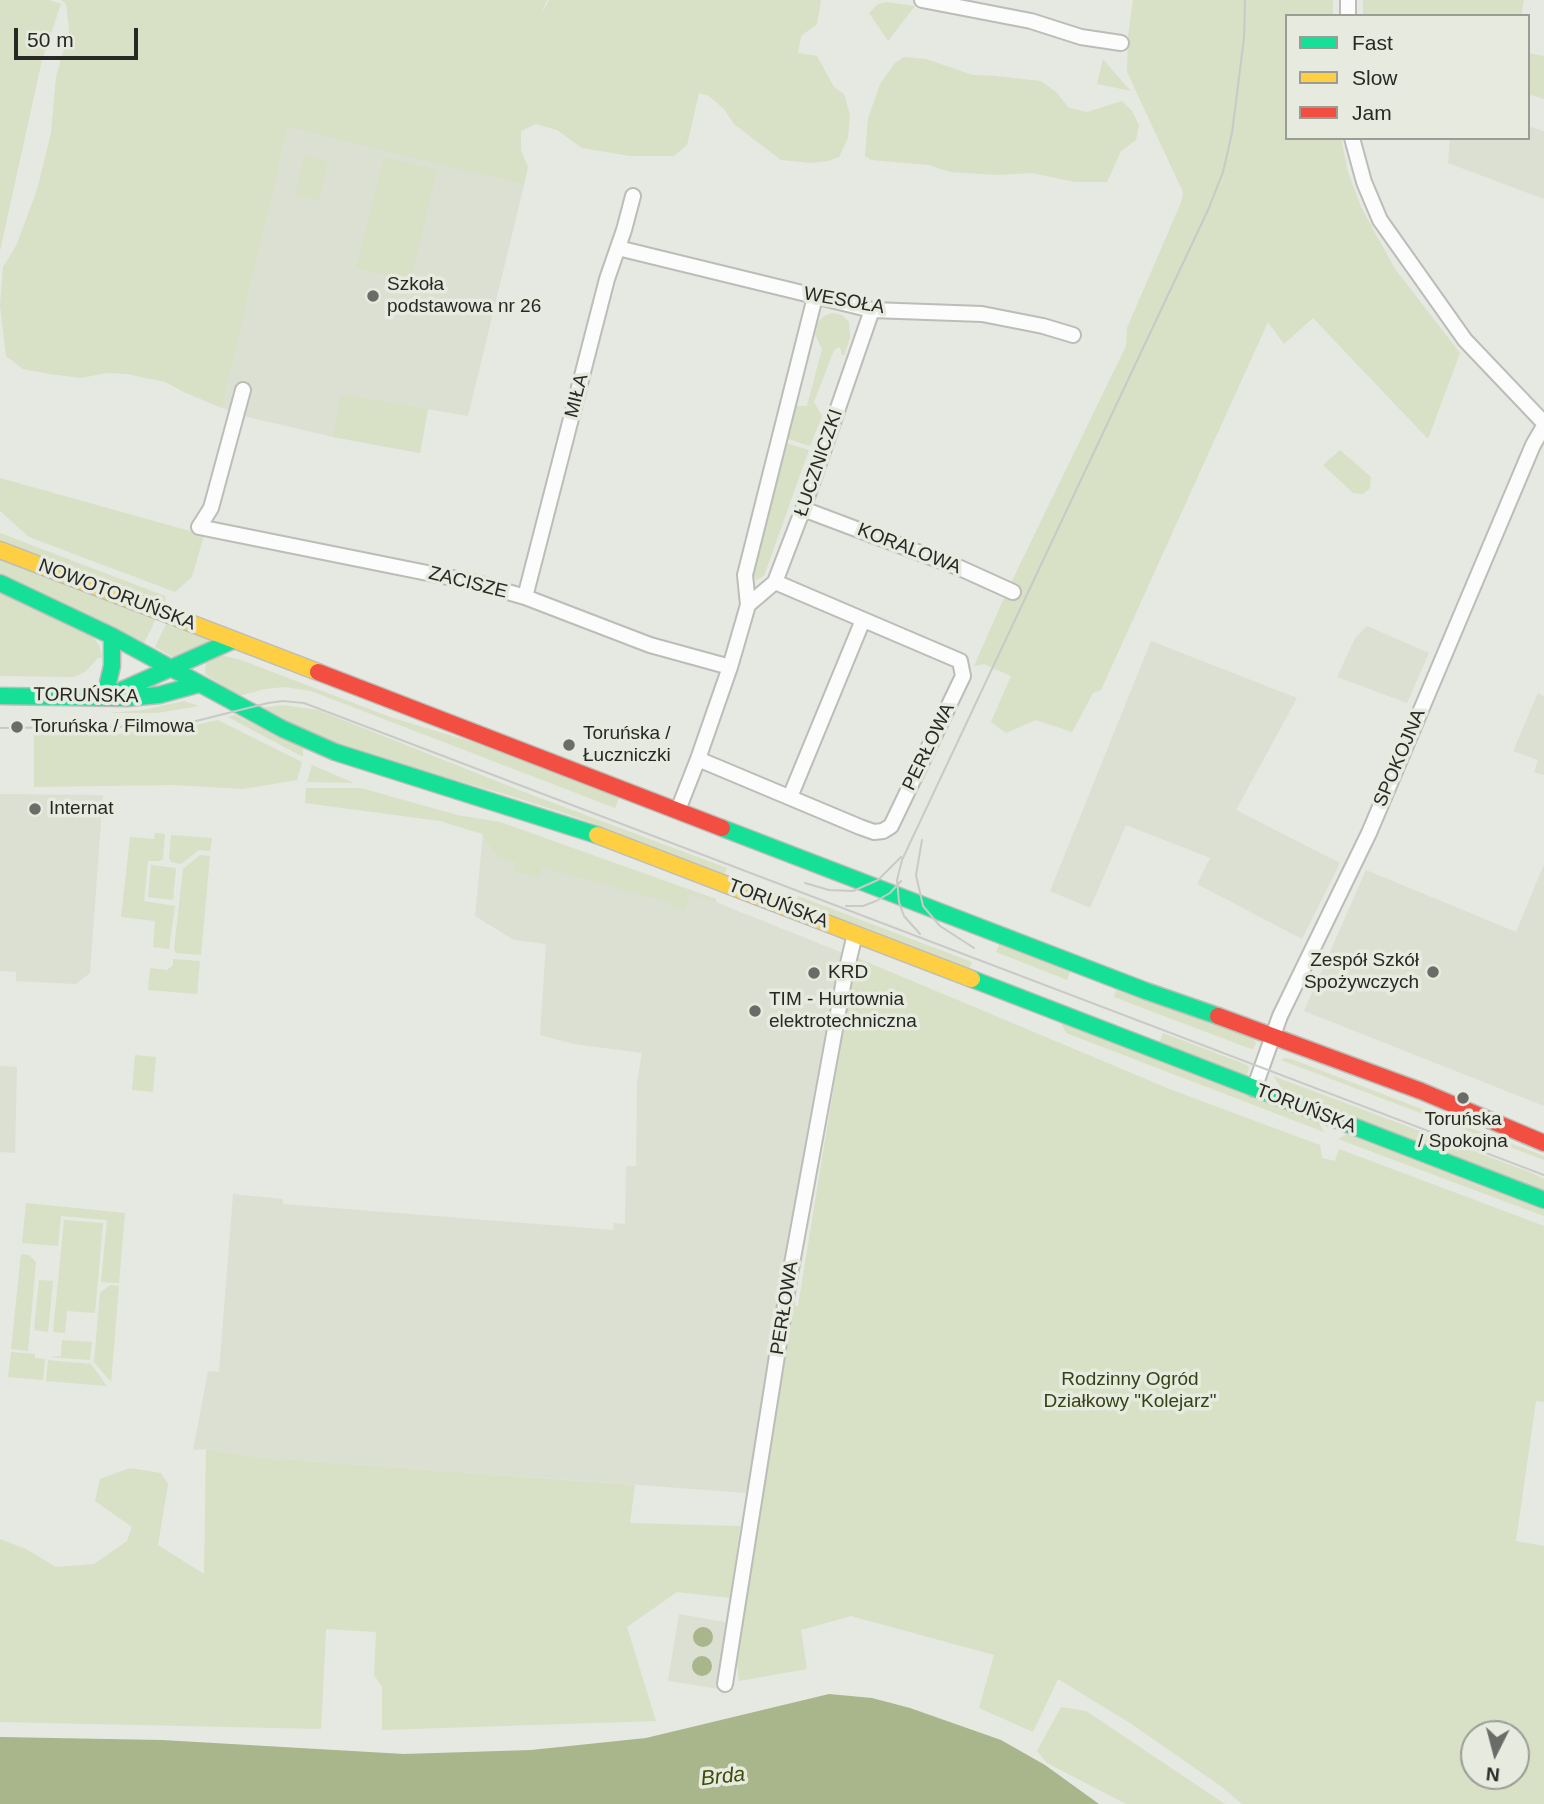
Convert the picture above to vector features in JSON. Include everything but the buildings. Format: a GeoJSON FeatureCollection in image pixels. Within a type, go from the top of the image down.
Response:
{"type":"FeatureCollection","features":[{"type":"Feature","properties":{"kind":"main road","name":"NOWOTORUŃSKA"},"geometry":{"type":"LineString","coordinates":[[0,550],[678,810]]}},
{"type":"Feature","properties":{"kind":"main road","name":"NOWOTORUŃSKA"},"geometry":{"type":"LineString","coordinates":[[0,583],[112,636],[200,684]]}},
{"type":"Feature","properties":{"kind":"main road"},"geometry":{"type":"LineString","coordinates":[[105,696],[113,666],[112,636]]}},
{"type":"Feature","properties":{"kind":"main road"},"geometry":{"type":"LineString","coordinates":[[105,696],[125,690],[234,640]]}},
{"type":"Feature","properties":{"kind":"main road","name":"TORUŃSKA"},"geometry":{"type":"LineString","coordinates":[[0,696],[150,697],[200,684],[283,729],[335,752],[615,841],[1544,1200]]}},
{"type":"Feature","properties":{"kind":"main road"},"geometry":{"type":"LineString","coordinates":[[678,810],[1146,991],[1421,1091],[1544,1143]]}},
{"type":"Feature","properties":{"kind":"street"},"geometry":{"type":"LineString","coordinates":[[922,0],[950,2],[1031,21],[1082,37],[1121,43]]}},
{"type":"Feature","properties":{"kind":"street"},"geometry":{"type":"LineString","coordinates":[[1353,140],[1364,182],[1380,220],[1465,340],[1544,424]]}},
{"type":"Feature","properties":{"kind":"street","name":"MIŁA"},"geometry":{"type":"LineString","coordinates":[[525,597],[607,279],[633,196]]}},
{"type":"Feature","properties":{"kind":"street","name":"WESOŁA"},"geometry":{"type":"LineString","coordinates":[[618,248],[873,310],[982,314],[1073,335]]}},
{"type":"Feature","properties":{"kind":"street","name":"ŁUCZNICZKI"},"geometry":{"type":"LineString","coordinates":[[678,810],[730,667],[748,605],[745,575],[815,297]]}},
{"type":"Feature","properties":{"kind":"street","name":"ŁUCZNICZKI"},"geometry":{"type":"LineString","coordinates":[[748,605],[775,582],[873,310]]}},
{"type":"Feature","properties":{"kind":"street","name":"ZACISZE"},"geometry":{"type":"LineString","coordinates":[[243,390],[211,508],[199,527],[477,583],[525,597],[650,645],[730,667]]}},
{"type":"Feature","properties":{"kind":"street","name":"SPOKOJNA"},"geometry":{"type":"LineString","coordinates":[[1254,1088],[1273,1035],[1369,833],[1544,424]]}},
{"type":"Feature","properties":{"kind":"street","name":"KORALOWA"},"geometry":{"type":"LineString","coordinates":[[803,509],[960,568],[1013,592]]}},
{"type":"Feature","properties":{"kind":"street","name":"PERŁOWA"},"geometry":{"type":"LineString","coordinates":[[698,759],[874,832],[883,831],[891,826],[963,676],[960,661],[775,582]]}},
{"type":"Feature","properties":{"kind":"street"},"geometry":{"type":"LineString","coordinates":[[790,797],[863,620]]}},
{"type":"Feature","properties":{"kind":"street","name":"PERŁOWA"},"geometry":{"type":"LineString","coordinates":[[725,1684],[789,1280],[844,980],[855,934]]}},
{"type":"Feature","properties":{"kind":"shaded area","name":"Szkoła podstawowa nr 26"},"geometry":{"type":"Polygon","coordinates":[[[288,126],[524,185],[468,416],[428,409],[420,453],[333,437],[248,417],[222,408],[288,126]]]}},
{"type":"Feature","properties":{"kind":"shaded area"},"geometry":{"type":"Polygon","coordinates":[[[1530,127],[1544,131],[1544,199],[1448,163],[1450,140],[1530,140],[1530,127]]]}},
{"type":"Feature","properties":{"kind":"shaded area"},"geometry":{"type":"Polygon","coordinates":[[[1367,626],[1429,653],[1407,703],[1337,677],[1355,638],[1367,626]]]}},
{"type":"Feature","properties":{"kind":"shaded area"},"geometry":{"type":"Polygon","coordinates":[[[1151,641],[1297,698],[1236,810],[1340,863],[1302,939],[1197,884],[1210,858],[1126,825],[1090,908],[1050,891],[1151,641]]]}},
{"type":"Feature","properties":{"kind":"shaded area"},"geometry":{"type":"Polygon","coordinates":[[[1538,693],[1544,696],[1544,775],[1534,772],[1538,760],[1513,751],[1538,693]]]}},
{"type":"Feature","properties":{"kind":"shaded area"},"geometry":{"type":"Polygon","coordinates":[[[0,794],[103,795],[90,973],[76,984],[16,981],[16,972],[0,971],[0,794]]]}},
{"type":"Feature","properties":{"kind":"shaded area"},"geometry":{"type":"Polygon","coordinates":[[[483,834],[698,895],[843,953],[747,1493],[256,1457],[206,1449],[193,1450],[208,1371],[219,1372],[233,1194],[283,1199],[283,1204],[613,1230],[614,1223],[625,1224],[626,1166],[636,1166],[637,1082],[642,1053],[574,1044],[540,1035],[546,944],[514,940],[475,916],[483,834]]]}},
{"type":"Feature","properties":{"kind":"shaded area","name":"Zespół Szkół Spożywczych"},"geometry":{"type":"Polygon","coordinates":[[[1544,864],[1544,1106],[1304,1011],[1366,870],[1516,932],[1544,864]]]}},
{"type":"Feature","properties":{"kind":"shaded area"},"geometry":{"type":"Polygon","coordinates":[[[0,1066],[17,1067],[15,1153],[0,1152],[0,1066]]]}},
{"type":"Feature","properties":{"kind":"shaded area"},"geometry":{"type":"Polygon","coordinates":[[[679,1614],[730,1623],[720,1689],[668,1681],[679,1614]]]}},
{"type":"Feature","properties":{"kind":"green space"},"geometry":{"type":"Polygon","coordinates":[[[0,0],[49,0],[61,4],[42,60],[0,251],[0,0]]]}},
{"type":"Feature","properties":{"kind":"green space"},"geometry":{"type":"Polygon","coordinates":[[[61,0],[547,0],[541,14],[549,0],[821,0],[817,24],[801,36],[798,53],[817,56],[834,87],[844,94],[850,115],[848,138],[839,157],[828,161],[812,163],[781,160],[734,124],[724,109],[709,96],[699,93],[687,145],[674,156],[630,156],[582,148],[557,130],[536,124],[521,131],[521,150],[528,167],[524,185],[288,127],[222,408],[165,382],[127,374],[106,373],[81,378],[49,374],[23,369],[6,356],[0,306],[3,267],[16,246],[37,190],[51,133],[56,77],[69,30],[66,4],[61,0]]]}},
{"type":"Feature","properties":{"kind":"green space"},"geometry":{"type":"Polygon","coordinates":[[[1133,0],[1333,0],[1333,14],[1285,14],[1285,140],[1341,140],[1348,172],[1361,207],[1395,269],[1460,353],[1428,439],[1313,318],[1284,344],[1268,322],[1101,690],[1093,693],[1072,732],[1036,720],[1006,733],[991,722],[1011,676],[984,664],[974,666],[1008,589],[1126,346],[1127,328],[1182,200],[1183,192],[1127,72],[1133,0]]]}},
{"type":"Feature","properties":{"kind":"green space"},"geometry":{"type":"Polygon","coordinates":[[[1363,0],[1524,0],[1521,14],[1363,14],[1363,0]]]}},
{"type":"Feature","properties":{"kind":"green space"},"geometry":{"type":"Polygon","coordinates":[[[886,2],[915,6],[888,41],[869,13],[877,5],[886,2]]]}},
{"type":"Feature","properties":{"kind":"green space"},"geometry":{"type":"Polygon","coordinates":[[[1530,53],[1544,56],[1544,99],[1530,95],[1530,53]]]}},
{"type":"Feature","properties":{"kind":"green space"},"geometry":{"type":"Polygon","coordinates":[[[904,57],[926,59],[973,75],[1041,81],[1056,92],[1069,108],[1087,112],[1122,101],[1132,111],[1139,125],[1136,140],[1121,151],[1107,182],[1075,182],[1032,173],[997,175],[950,172],[929,165],[871,160],[865,156],[868,119],[880,84],[895,63],[904,57]]]}},
{"type":"Feature","properties":{"kind":"green space"},"geometry":{"type":"Polygon","coordinates":[[[1103,59],[1126,86],[1131,91],[1097,84],[1103,59]]]}},
{"type":"Feature","properties":{"kind":"green space"},"geometry":{"type":"Polygon","coordinates":[[[304,156],[328,162],[319,200],[295,194],[304,156]]]}},
{"type":"Feature","properties":{"kind":"green space"},"geometry":{"type":"Polygon","coordinates":[[[384,157],[437,170],[410,281],[356,268],[384,157]]]}},
{"type":"Feature","properties":{"kind":"green space"},"geometry":{"type":"Polygon","coordinates":[[[832,313],[842,315],[849,322],[850,338],[844,355],[840,347],[834,350],[814,402],[822,416],[810,446],[788,439],[796,406],[807,406],[822,349],[815,334],[818,322],[832,313]]]}},
{"type":"Feature","properties":{"kind":"green space"},"geometry":{"type":"Polygon","coordinates":[[[341,394],[428,409],[420,453],[333,437],[341,394]]]}},
{"type":"Feature","properties":{"kind":"green space"},"geometry":{"type":"Polygon","coordinates":[[[786,443],[809,450],[764,576],[756,580],[753,573],[786,443]]]}},
{"type":"Feature","properties":{"kind":"green space"},"geometry":{"type":"Polygon","coordinates":[[[1340,450],[1371,477],[1370,488],[1363,494],[1353,493],[1323,465],[1340,450]]]}},
{"type":"Feature","properties":{"kind":"green space"},"geometry":{"type":"Polygon","coordinates":[[[0,478],[204,535],[192,577],[175,592],[29,537],[0,511],[0,478]]]}},
{"type":"Feature","properties":{"kind":"green space"},"geometry":{"type":"Polygon","coordinates":[[[0,533],[165,596],[166,600],[164,602],[0,541],[0,533]]]}},
{"type":"Feature","properties":{"kind":"green space"},"geometry":{"type":"Polygon","coordinates":[[[0,560],[156,619],[144,643],[0,573],[0,560]]]}},
{"type":"Feature","properties":{"kind":"green space"},"geometry":{"type":"Polygon","coordinates":[[[0,592],[92,635],[100,647],[102,658],[98,658],[85,672],[73,677],[0,676],[0,592]]]}},
{"type":"Feature","properties":{"kind":"green space"},"geometry":{"type":"Polygon","coordinates":[[[166,624],[212,640],[176,659],[155,647],[166,624]]]}},
{"type":"Feature","properties":{"kind":"green space"},"geometry":{"type":"Polygon","coordinates":[[[220,655],[241,660],[393,718],[476,743],[619,798],[615,808],[311,691],[284,687],[239,696],[205,674],[206,661],[220,655]]]}},
{"type":"Feature","properties":{"kind":"green space"},"geometry":{"type":"Polygon","coordinates":[[[184,701],[199,706],[157,713],[109,713],[143,710],[184,701]]]}},
{"type":"Feature","properties":{"kind":"green space"},"geometry":{"type":"Polygon","coordinates":[[[283,705],[318,710],[524,792],[727,868],[724,874],[576,817],[370,756],[334,743],[260,708],[283,705]]]}},
{"type":"Feature","properties":{"kind":"green space"},"geometry":{"type":"Polygon","coordinates":[[[235,715],[303,748],[303,757],[228,717],[235,715]]]}},
{"type":"Feature","properties":{"kind":"green space"},"geometry":{"type":"Polygon","coordinates":[[[218,720],[302,762],[297,780],[243,789],[174,785],[34,787],[34,735],[112,735],[175,730],[218,720]]]}},
{"type":"Feature","properties":{"kind":"green space"},"geometry":{"type":"Polygon","coordinates":[[[312,765],[354,783],[307,782],[312,765]]]}},
{"type":"Feature","properties":{"kind":"green space"},"geometry":{"type":"Polygon","coordinates":[[[306,788],[361,788],[457,815],[500,822],[716,899],[716,903],[690,893],[685,911],[670,906],[671,903],[542,867],[539,878],[514,871],[516,862],[501,858],[500,860],[482,834],[440,821],[305,803],[306,788]]]}},
{"type":"Feature","properties":{"kind":"green space"},"geometry":{"type":"Polygon","coordinates":[[[155,833],[165,834],[163,859],[148,861],[144,901],[175,906],[169,949],[153,947],[155,921],[121,917],[130,837],[154,839],[155,833]]]}},
{"type":"Feature","properties":{"kind":"green space"},"geometry":{"type":"Polygon","coordinates":[[[171,835],[212,838],[210,851],[199,850],[181,864],[171,862],[171,835]]]}},
{"type":"Feature","properties":{"kind":"green space"},"geometry":{"type":"Polygon","coordinates":[[[200,855],[210,856],[201,955],[176,953],[174,949],[183,869],[200,855]]]}},
{"type":"Feature","properties":{"kind":"green space"},"geometry":{"type":"Polygon","coordinates":[[[151,865],[176,868],[173,900],[148,897],[151,865]]]}},
{"type":"Feature","properties":{"kind":"green space"},"geometry":{"type":"Polygon","coordinates":[[[798,896],[972,962],[969,970],[796,902],[798,896]]]}},
{"type":"Feature","properties":{"kind":"green space"},"geometry":{"type":"Polygon","coordinates":[[[999,944],[1070,972],[1067,980],[996,952],[999,944]]]}},
{"type":"Feature","properties":{"kind":"green space","name":"Rodzinny Ogród Działkowy \"Kolejarz\""},"geometry":{"type":"Polygon","coordinates":[[[855,957],[1172,1090],[1320,1145],[1322,1158],[1335,1161],[1339,1149],[1544,1226],[1544,1402],[1536,1401],[1516,1541],[1544,1546],[1544,1804],[1242,1804],[1130,1723],[1058,1679],[1033,1732],[979,1708],[994,1655],[851,1616],[801,1630],[807,1669],[739,1681],[735,1645],[791,1305],[798,1306],[855,957]]]}},
{"type":"Feature","properties":{"kind":"green space"},"geometry":{"type":"Polygon","coordinates":[[[173,959],[200,961],[197,994],[148,990],[150,968],[167,970],[173,965],[173,959]]]}},
{"type":"Feature","properties":{"kind":"green space"},"geometry":{"type":"Polygon","coordinates":[[[1116,990],[1253,1037],[1256,1043],[1253,1049],[1248,1048],[1114,997],[1116,990]]]}},
{"type":"Feature","properties":{"kind":"green space"},"geometry":{"type":"Polygon","coordinates":[[[1061,1023],[1319,1123],[1324,1132],[1066,1033],[1061,1023]]]}},
{"type":"Feature","properties":{"kind":"green space"},"geometry":{"type":"Polygon","coordinates":[[[1163,1033],[1249,1066],[1248,1073],[1246,1075],[1159,1043],[1163,1033]]]}},
{"type":"Feature","properties":{"kind":"green space"},"geometry":{"type":"Polygon","coordinates":[[[135,1055],[156,1057],[153,1092],[132,1090],[135,1055]]]}},
{"type":"Feature","properties":{"kind":"green space"},"geometry":{"type":"Polygon","coordinates":[[[1285,1058],[1544,1156],[1544,1160],[1281,1060],[1285,1058]]]}},
{"type":"Feature","properties":{"kind":"green space"},"geometry":{"type":"Polygon","coordinates":[[[1273,1076],[1532,1173],[1544,1179],[1544,1191],[1283,1090],[1273,1076]]]}},
{"type":"Feature","properties":{"kind":"green space"},"geometry":{"type":"Polygon","coordinates":[[[1347,1134],[1544,1210],[1544,1216],[1338,1139],[1347,1134]]]}},
{"type":"Feature","properties":{"kind":"green space"},"geometry":{"type":"Polygon","coordinates":[[[26,1203],[125,1213],[119,1283],[101,1282],[107,1220],[61,1216],[58,1246],[22,1243],[26,1203]]]}},
{"type":"Feature","properties":{"kind":"green space"},"geometry":{"type":"Polygon","coordinates":[[[64,1220],[103,1223],[95,1313],[67,1311],[65,1333],[53,1332],[64,1220]]]}},
{"type":"Feature","properties":{"kind":"green space"},"geometry":{"type":"Polygon","coordinates":[[[21,1254],[29,1255],[36,1262],[28,1351],[11,1349],[21,1254]]]}},
{"type":"Feature","properties":{"kind":"green space"},"geometry":{"type":"Polygon","coordinates":[[[39,1280],[53,1281],[48,1332],[34,1330],[39,1280]]]}},
{"type":"Feature","properties":{"kind":"green space"},"geometry":{"type":"Polygon","coordinates":[[[110,1285],[119,1286],[111,1382],[94,1362],[100,1293],[110,1285]]]}},
{"type":"Feature","properties":{"kind":"green space"},"geometry":{"type":"Polygon","coordinates":[[[62,1340],[92,1342],[90,1360],[48,1357],[61,1356],[62,1340]]]}},
{"type":"Feature","properties":{"kind":"green space"},"geometry":{"type":"Polygon","coordinates":[[[11,1352],[35,1354],[35,1358],[45,1359],[43,1380],[8,1377],[11,1352]]]}},
{"type":"Feature","properties":{"kind":"green space"},"geometry":{"type":"Polygon","coordinates":[[[48,1360],[91,1364],[107,1386],[46,1381],[48,1360]]]}},
{"type":"Feature","properties":{"kind":"green space"},"geometry":{"type":"Polygon","coordinates":[[[206,1449],[256,1457],[635,1485],[630,1523],[740,1526],[731,1598],[677,1592],[627,1627],[656,1721],[382,1730],[382,1687],[374,1675],[376,1632],[326,1629],[321,1729],[0,1722],[0,1539],[26,1549],[56,1567],[94,1564],[127,1541],[132,1527],[95,1501],[100,1479],[130,1468],[161,1473],[168,1484],[158,1545],[204,1574],[206,1449]]]}},
{"type":"Feature","properties":{"kind":"green space"},"geometry":{"type":"Polygon","coordinates":[[[1061,1707],[1086,1711],[1225,1804],[1126,1804],[1047,1763],[1037,1751],[1061,1707]]]}},
{"type":"Feature","properties":{"kind":"water"},"geometry":{"type":"Polygon","coordinates":[[[703,1627],[710,1630],[713,1637],[710,1644],[703,1647],[696,1644],[693,1637],[696,1630],[703,1627]]]}},
{"type":"Feature","properties":{"kind":"water"},"geometry":{"type":"Polygon","coordinates":[[[702,1656],[709,1659],[712,1666],[709,1673],[702,1676],[695,1673],[692,1666],[695,1659],[702,1656]]]}},
{"type":"Feature","properties":{"kind":"water","name":"Brda"},"geometry":{"type":"Polygon","coordinates":[[[829,1694],[872,1698],[910,1708],[1001,1740],[1045,1765],[1099,1804],[0,1804],[0,1737],[162,1740],[404,1754],[531,1750],[646,1738],[829,1694]]]}},
{"type":"Feature","properties":{"kind":"tram line"},"geometry":{"type":"LineString","coordinates":[[920,934],[904,916],[899,902],[897,880],[902,860],[1208,210],[1223,172],[1232,133],[1244,38],[1245,0]]}},
{"type":"Feature","properties":{"kind":"tram line"},"geometry":{"type":"LineString","coordinates":[[0,728],[176,726],[268,703],[304,703],[1544,1175]]}},
{"type":"Feature","properties":{"kind":"tram line"},"geometry":{"type":"LineString","coordinates":[[922,840],[916,875],[923,906],[940,926],[974,948]]}},
{"type":"Feature","properties":{"kind":"tram line"},"geometry":{"type":"LineString","coordinates":[[805,883],[829,890],[853,891],[878,880],[901,857]]}},
{"type":"Feature","properties":{"kind":"tram line"},"geometry":{"type":"LineString","coordinates":[[846,906],[863,906],[876,901],[890,893],[901,881]]}},
{"type":"Feature","properties":{"kind":"traffic: fast"},"geometry":{"type":"LineString","coordinates":[[0,583],[112,636],[283,729],[335,752],[597,835]]}},
{"type":"Feature","properties":{"kind":"traffic: fast"},"geometry":{"type":"LineString","coordinates":[[105,696],[112,666],[112,636]]}},
{"type":"Feature","properties":{"kind":"traffic: fast"},"geometry":{"type":"LineString","coordinates":[[113,694],[234,640]]}},
{"type":"Feature","properties":{"kind":"traffic: fast"},"geometry":{"type":"LineString","coordinates":[[0,696],[127,698],[159,695],[199,684]]}},
{"type":"Feature","properties":{"kind":"traffic: fast"},"geometry":{"type":"LineString","coordinates":[[722,828],[1146,991],[1218,1016]]}},
{"type":"Feature","properties":{"kind":"traffic: fast"},"geometry":{"type":"LineString","coordinates":[[972,979],[1544,1200]]}},
{"type":"Feature","properties":{"kind":"traffic: slow"},"geometry":{"type":"LineString","coordinates":[[0,550],[318,672]]}},
{"type":"Feature","properties":{"kind":"traffic: slow"},"geometry":{"type":"LineString","coordinates":[[597,835],[972,979]]}},
{"type":"Feature","properties":{"kind":"traffic: jam"},"geometry":{"type":"LineString","coordinates":[[318,672],[722,828]]}},
{"type":"Feature","properties":{"kind":"traffic: jam"},"geometry":{"type":"LineString","coordinates":[[1218,1016],[1421,1091],[1544,1143]]}},
{"type":"Feature","properties":{"kind":"place","name":"Szkoła podstawowa nr 26"},"geometry":{"type":"Point","coordinates":[373,296]}},
{"type":"Feature","properties":{"kind":"place","name":"Toruńska / Filmowa"},"geometry":{"type":"Point","coordinates":[17,727]}},
{"type":"Feature","properties":{"kind":"place","name":"Toruńska / Łuczniczki"},"geometry":{"type":"Point","coordinates":[569,745]}},
{"type":"Feature","properties":{"kind":"place","name":"Internat"},"geometry":{"type":"Point","coordinates":[35,809]}},
{"type":"Feature","properties":{"kind":"place","name":"Zespół Szkół Spożywczych"},"geometry":{"type":"Point","coordinates":[1433,972]}},
{"type":"Feature","properties":{"kind":"place","name":"KRD"},"geometry":{"type":"Point","coordinates":[814,973]}},
{"type":"Feature","properties":{"kind":"place","name":"TIM - Hurtownia elektrotechniczna"},"geometry":{"type":"Point","coordinates":[755,1011]}},
{"type":"Feature","properties":{"kind":"place","name":"Toruńska / Spokojna"},"geometry":{"type":"Point","coordinates":[1463,1098]}}]}
